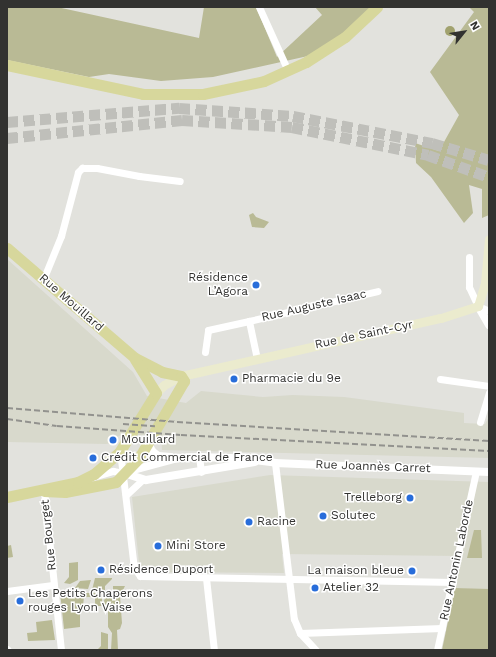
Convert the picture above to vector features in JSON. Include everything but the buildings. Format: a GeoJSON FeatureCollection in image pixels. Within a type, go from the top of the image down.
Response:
{"type":"FeatureCollection","features":[{"type":"Feature","properties":{"kind":"main road"},"geometry":{"type":"LineString","coordinates":[[7,65],[143,94],[203,94],[249,85],[288,71],[345,37],[377,7]]}},
{"type":"Feature","properties":{"kind":"main road"},"geometry":{"type":"LineString","coordinates":[[478,306],[485,283],[489,239]]}},
{"type":"Feature","properties":{"kind":"main road","name":"Rue Mouillard"},"geometry":{"type":"LineString","coordinates":[[7,248],[135,358],[158,370],[181,376]]}},
{"type":"Feature","properties":{"kind":"main road","name":"Rue de Saint-Cyr"},"geometry":{"type":"LineString","coordinates":[[7,497],[78,482],[94,474],[120,451],[156,394],[164,385],[181,376],[453,315],[478,306]]}},
{"type":"Feature","properties":{"kind":"main road","name":"Rue Mouillard"},"geometry":{"type":"LineString","coordinates":[[135,358],[156,394]]}},
{"type":"Feature","properties":{"kind":"main road","name":"Rue de Saint-Cyr"},"geometry":{"type":"LineString","coordinates":[[44,490],[65,492],[89,489],[116,482],[135,462],[148,443],[180,390],[184,381],[181,376]]}},
{"type":"Feature","properties":{"kind":"street"},"geometry":{"type":"LineString","coordinates":[[259,7],[288,71]]}},
{"type":"Feature","properties":{"kind":"street"},"geometry":{"type":"LineString","coordinates":[[43,280],[61,236],[78,172],[82,168],[97,168],[139,176],[180,180]]}},
{"type":"Feature","properties":{"kind":"street"},"geometry":{"type":"LineString","coordinates":[[469,257],[469,287],[489,325]]}},
{"type":"Feature","properties":{"kind":"street","name":"Rue Auguste Isaac"},"geometry":{"type":"LineString","coordinates":[[204,352],[208,330],[378,291]]}},
{"type":"Feature","properties":{"kind":"street"},"geometry":{"type":"LineString","coordinates":[[478,306],[489,311]]}},
{"type":"Feature","properties":{"kind":"street","name":"Rue Auguste Isaac"},"geometry":{"type":"LineString","coordinates":[[249,321],[257,359]]}},
{"type":"Feature","properties":{"kind":"street"},"geometry":{"type":"LineString","coordinates":[[440,379],[489,386]]}},
{"type":"Feature","properties":{"kind":"street"},"geometry":{"type":"LineString","coordinates":[[480,422],[489,392]]}},
{"type":"Feature","properties":{"kind":"street"},"geometry":{"type":"LineString","coordinates":[[148,443],[152,451],[158,456],[178,458]]}},
{"type":"Feature","properties":{"kind":"street"},"geometry":{"type":"LineString","coordinates":[[120,451],[124,473],[123,492],[126,495],[134,568],[137,573],[144,577],[453,582]]}},
{"type":"Feature","properties":{"kind":"street"},"geometry":{"type":"LineString","coordinates":[[199,457],[201,472]]}},
{"type":"Feature","properties":{"kind":"street","name":"Rue Joannès Carret"},"geometry":{"type":"LineString","coordinates":[[124,473],[178,458],[199,457],[237,458],[258,462],[275,463],[489,472]]}},
{"type":"Feature","properties":{"kind":"street","name":"Rue Joannès Carret"},"geometry":{"type":"LineString","coordinates":[[124,473],[142,480],[258,462]]}},
{"type":"Feature","properties":{"kind":"street"},"geometry":{"type":"LineString","coordinates":[[275,463],[294,619],[300,633],[316,650]]}},
{"type":"Feature","properties":{"kind":"street","name":"Rue de Saint-Cyr"},"geometry":{"type":"LineString","coordinates":[[78,482],[113,471],[124,473]]}},
{"type":"Feature","properties":{"kind":"street","name":"Rue Antonin Laborde"},"geometry":{"type":"LineString","coordinates":[[437,650],[476,471]]}},
{"type":"Feature","properties":{"kind":"street"},"geometry":{"type":"LineString","coordinates":[[126,495],[142,480]]}},
{"type":"Feature","properties":{"kind":"street","name":"Rue Bourget"},"geometry":{"type":"LineString","coordinates":[[44,490],[61,650]]}},
{"type":"Feature","properties":{"kind":"street"},"geometry":{"type":"LineString","coordinates":[[206,578],[214,650]]}},
{"type":"Feature","properties":{"kind":"street"},"geometry":{"type":"LineString","coordinates":[[7,591],[53,585]]}},
{"type":"Feature","properties":{"kind":"street"},"geometry":{"type":"LineString","coordinates":[[300,633],[442,628]]}},
{"type":"Feature","properties":{"kind":"shaded area"},"geometry":{"type":"Polygon","coordinates":[[[7,7],[57,7],[199,38],[204,7],[256,7],[277,57],[322,15],[315,7],[372,7],[342,36],[308,56],[213,77],[161,81],[109,74],[89,77],[7,60],[7,7]]]}},
{"type":"Feature","properties":{"kind":"shaded area"},"geometry":{"type":"Polygon","coordinates":[[[469,7],[489,7],[489,215],[482,218],[482,189],[469,185],[473,213],[464,223],[431,177],[416,163],[415,143],[439,151],[459,115],[430,72],[474,12],[469,7]]]}},
{"type":"Feature","properties":{"kind":"shaded area"},"geometry":{"type":"Polygon","coordinates":[[[448,26],[452,26],[454,27],[454,35],[448,36],[445,33],[445,29],[448,26]]]}},
{"type":"Feature","properties":{"kind":"shaded area"},"geometry":{"type":"Polygon","coordinates":[[[253,213],[256,217],[269,222],[264,228],[252,227],[249,215],[253,213]]]}},
{"type":"Feature","properties":{"kind":"shaded area"},"geometry":{"type":"Polygon","coordinates":[[[7,259],[133,372],[147,396],[186,403],[201,391],[263,397],[293,395],[344,397],[464,413],[464,423],[485,424],[489,417],[489,458],[162,450],[161,437],[137,438],[125,433],[111,440],[112,443],[106,444],[7,442],[7,259]]]}},
{"type":"Feature","properties":{"kind":"shaded area"},"geometry":{"type":"Polygon","coordinates":[[[270,475],[489,482],[489,590],[455,588],[459,556],[282,554],[284,573],[140,572],[132,497],[270,475]]]}},
{"type":"Feature","properties":{"kind":"shaded area"},"geometry":{"type":"Polygon","coordinates":[[[474,530],[481,530],[482,558],[467,558],[474,530]]]}},
{"type":"Feature","properties":{"kind":"shaded area"},"geometry":{"type":"Polygon","coordinates":[[[11,545],[13,557],[7,558],[7,546],[11,545]]]}},
{"type":"Feature","properties":{"kind":"shaded area"},"geometry":{"type":"Polygon","coordinates":[[[78,562],[78,580],[70,584],[64,583],[69,577],[69,563],[78,562]]]}},
{"type":"Feature","properties":{"kind":"shaded area"},"geometry":{"type":"Polygon","coordinates":[[[95,578],[112,579],[105,586],[105,590],[92,590],[95,578]]]}},
{"type":"Feature","properties":{"kind":"shaded area"},"geometry":{"type":"Polygon","coordinates":[[[91,580],[88,589],[75,588],[80,581],[91,580]]]}},
{"type":"Feature","properties":{"kind":"shaded area"},"geometry":{"type":"Polygon","coordinates":[[[113,586],[125,586],[120,596],[122,623],[120,629],[117,630],[118,650],[111,650],[112,633],[108,627],[108,611],[113,607],[113,586]]]}},
{"type":"Feature","properties":{"kind":"shaded area"},"geometry":{"type":"Polygon","coordinates":[[[455,588],[489,589],[489,650],[442,650],[455,588]]]}},
{"type":"Feature","properties":{"kind":"shaded area"},"geometry":{"type":"Polygon","coordinates":[[[71,591],[79,593],[102,593],[102,606],[95,606],[95,597],[84,597],[83,606],[80,607],[80,627],[64,629],[60,592],[71,591]]]}},
{"type":"Feature","properties":{"kind":"shaded area"},"geometry":{"type":"Polygon","coordinates":[[[106,597],[110,597],[112,601],[110,605],[106,605],[104,603],[104,599],[106,597]]]}},
{"type":"Feature","properties":{"kind":"shaded area"},"geometry":{"type":"Polygon","coordinates":[[[52,620],[55,640],[28,641],[27,633],[37,632],[36,622],[52,620]]]}},
{"type":"Feature","properties":{"kind":"shaded area"},"geometry":{"type":"Polygon","coordinates":[[[101,632],[108,634],[108,650],[97,650],[101,646],[101,632]]]}},
{"type":"Feature","properties":{"kind":"tunnel"},"geometry":{"type":"LineString","coordinates":[[7,122],[179,108],[293,116],[432,143],[489,160]]}},
{"type":"Feature","properties":{"kind":"tunnel"},"geometry":{"type":"LineString","coordinates":[[7,138],[182,120],[292,127],[428,155],[489,177]]}},
{"type":"Feature","properties":{"kind":"railway"},"geometry":{"type":"LineString","coordinates":[[7,408],[177,422],[489,441]]}},
{"type":"Feature","properties":{"kind":"railway"},"geometry":{"type":"LineString","coordinates":[[7,419],[57,426],[181,435],[489,451]]}},
{"type":"Feature","properties":{"kind":"railway"},"geometry":{"type":"LineString","coordinates":[[123,424],[155,426]]}},
{"type":"Feature","properties":{"kind":"place","name":"Résidence L’Agora"},"geometry":{"type":"Point","coordinates":[256,285]}},
{"type":"Feature","properties":{"kind":"place","name":"Pharmacie du 9e"},"geometry":{"type":"Point","coordinates":[234,379]}},
{"type":"Feature","properties":{"kind":"place","name":"Mouillard"},"geometry":{"type":"Point","coordinates":[113,440]}},
{"type":"Feature","properties":{"kind":"place","name":"Crédit Commercial de France"},"geometry":{"type":"Point","coordinates":[93,458]}},
{"type":"Feature","properties":{"kind":"place","name":"Trelleborg"},"geometry":{"type":"Point","coordinates":[410,498]}},
{"type":"Feature","properties":{"kind":"place","name":"Solutec"},"geometry":{"type":"Point","coordinates":[323,516]}},
{"type":"Feature","properties":{"kind":"place","name":"Racine"},"geometry":{"type":"Point","coordinates":[249,522]}},
{"type":"Feature","properties":{"kind":"place","name":"Mini Store"},"geometry":{"type":"Point","coordinates":[158,546]}},
{"type":"Feature","properties":{"kind":"place","name":"Résidence Duport"},"geometry":{"type":"Point","coordinates":[101,570]}},
{"type":"Feature","properties":{"kind":"place","name":"La maison bleue"},"geometry":{"type":"Point","coordinates":[412,571]}},
{"type":"Feature","properties":{"kind":"place","name":"Atelier 32"},"geometry":{"type":"Point","coordinates":[315,588]}},
{"type":"Feature","properties":{"kind":"place","name":"Les Petits Chaperons rouges Lyon Vaise"},"geometry":{"type":"Point","coordinates":[20,601]}}]}
